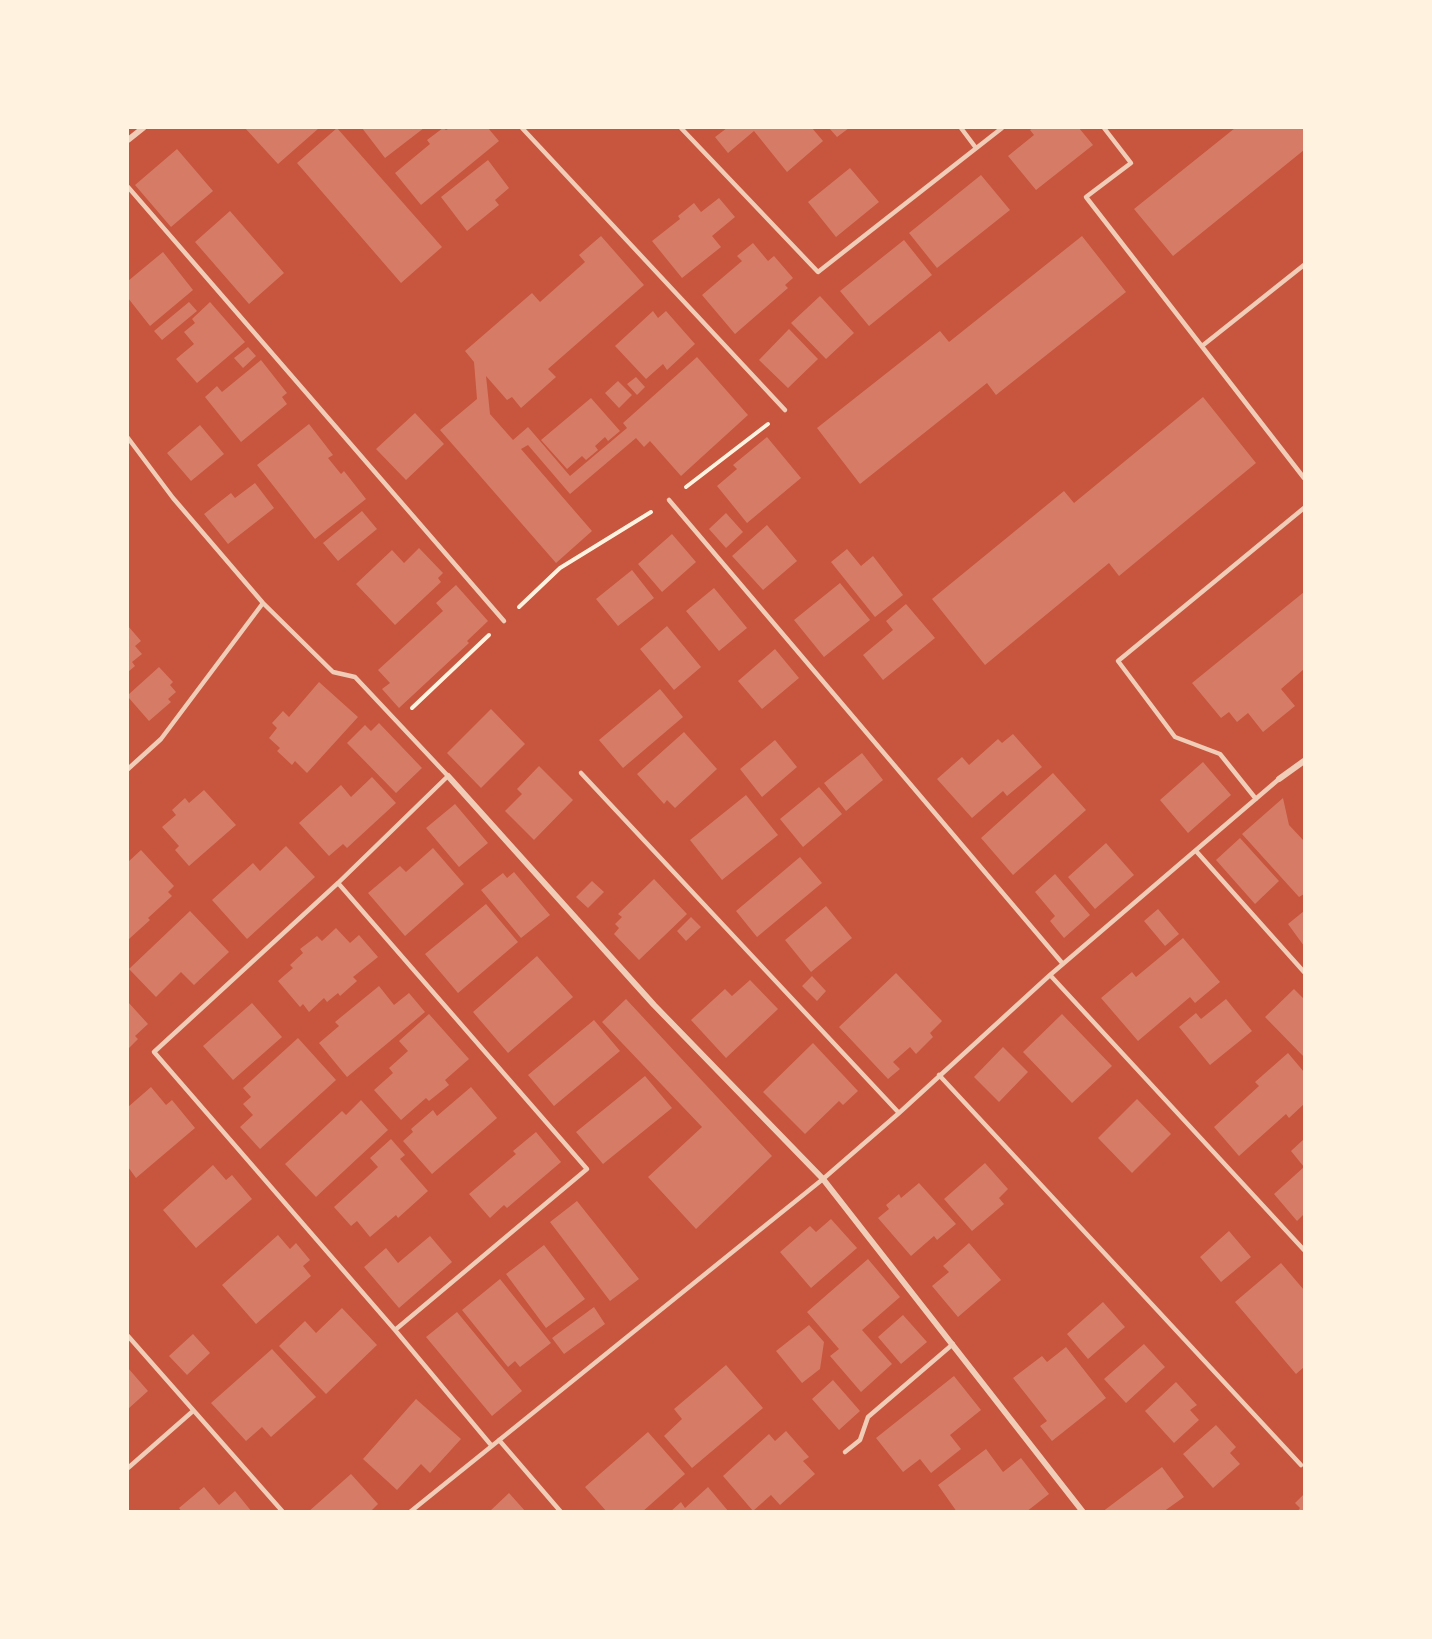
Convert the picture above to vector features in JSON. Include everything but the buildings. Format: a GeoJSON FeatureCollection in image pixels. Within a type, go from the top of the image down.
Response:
{"type":"FeatureCollection","features":[{"type":"Feature","properties":{"kind":"street"},"geometry":{"type":"LineString","coordinates":[[128,140],[143,128]]}},
{"type":"Feature","properties":{"kind":"street"},"geometry":{"type":"LineString","coordinates":[[1279,779],[1305,761]]}},
{"type":"Feature","properties":{"kind":"street"},"geometry":{"type":"LineString","coordinates":[[448,776],[654,1005],[824,1179],[1083,1512]]}},
{"type":"Feature","properties":{"kind":"lane"},"geometry":{"type":"LineString","coordinates":[[522,128],[785,410]]}},
{"type":"Feature","properties":{"kind":"lane"},"geometry":{"type":"LineString","coordinates":[[681,128],[818,272],[1002,128]]}},
{"type":"Feature","properties":{"kind":"lane"},"geometry":{"type":"LineString","coordinates":[[961,128],[976,147]]}},
{"type":"Feature","properties":{"kind":"lane"},"geometry":{"type":"LineString","coordinates":[[1104,128],[1131,163],[1086,197],[1305,478]]}},
{"type":"Feature","properties":{"kind":"lane"},"geometry":{"type":"LineString","coordinates":[[128,187],[504,621]]}},
{"type":"Feature","properties":{"kind":"lane"},"geometry":{"type":"LineString","coordinates":[[1202,346],[1305,265]]}},
{"type":"Feature","properties":{"kind":"lane"},"geometry":{"type":"LineString","coordinates":[[128,438],[173,498],[264,603],[333,672],[355,677],[448,776],[338,883],[154,1052],[395,1330],[491,1445]]}},
{"type":"Feature","properties":{"kind":"lane"},"geometry":{"type":"LineString","coordinates":[[669,501],[1063,964]]}},
{"type":"Feature","properties":{"kind":"lane"},"geometry":{"type":"LineString","coordinates":[[1257,799],[1220,754],[1175,737],[1118,662],[1305,508]]}},
{"type":"Feature","properties":{"kind":"lane"},"geometry":{"type":"LineString","coordinates":[[128,769],[161,739],[264,603]]}},
{"type":"Feature","properties":{"kind":"lane"},"geometry":{"type":"LineString","coordinates":[[581,774],[899,1113]]}},
{"type":"Feature","properties":{"kind":"lane"},"geometry":{"type":"LineString","coordinates":[[410,1512],[824,1179],[1050,975],[1279,779]]}},
{"type":"Feature","properties":{"kind":"lane"},"geometry":{"type":"LineString","coordinates":[[1196,851],[1305,972]]}},
{"type":"Feature","properties":{"kind":"lane"},"geometry":{"type":"LineString","coordinates":[[338,883],[587,1169],[395,1330]]}},
{"type":"Feature","properties":{"kind":"lane"},"geometry":{"type":"LineString","coordinates":[[1050,975],[1305,1250]]}},
{"type":"Feature","properties":{"kind":"lane"},"geometry":{"type":"LineString","coordinates":[[939,1075],[1301,1465]]}},
{"type":"Feature","properties":{"kind":"lane"},"geometry":{"type":"LineString","coordinates":[[128,1336],[283,1512]]}},
{"type":"Feature","properties":{"kind":"lane"},"geometry":{"type":"LineString","coordinates":[[844,1452],[860,1440],[868,1417],[953,1344]]}},
{"type":"Feature","properties":{"kind":"lane"},"geometry":{"type":"LineString","coordinates":[[128,1468],[193,1411]]}},
{"type":"Feature","properties":{"kind":"lane"},"geometry":{"type":"LineString","coordinates":[[499,1440],[561,1512]]}},
{"type":"Feature","properties":{"kind":"path"},"geometry":{"type":"LineString","coordinates":[[397,722],[560,568],[669,501],[785,410]]}}]}
